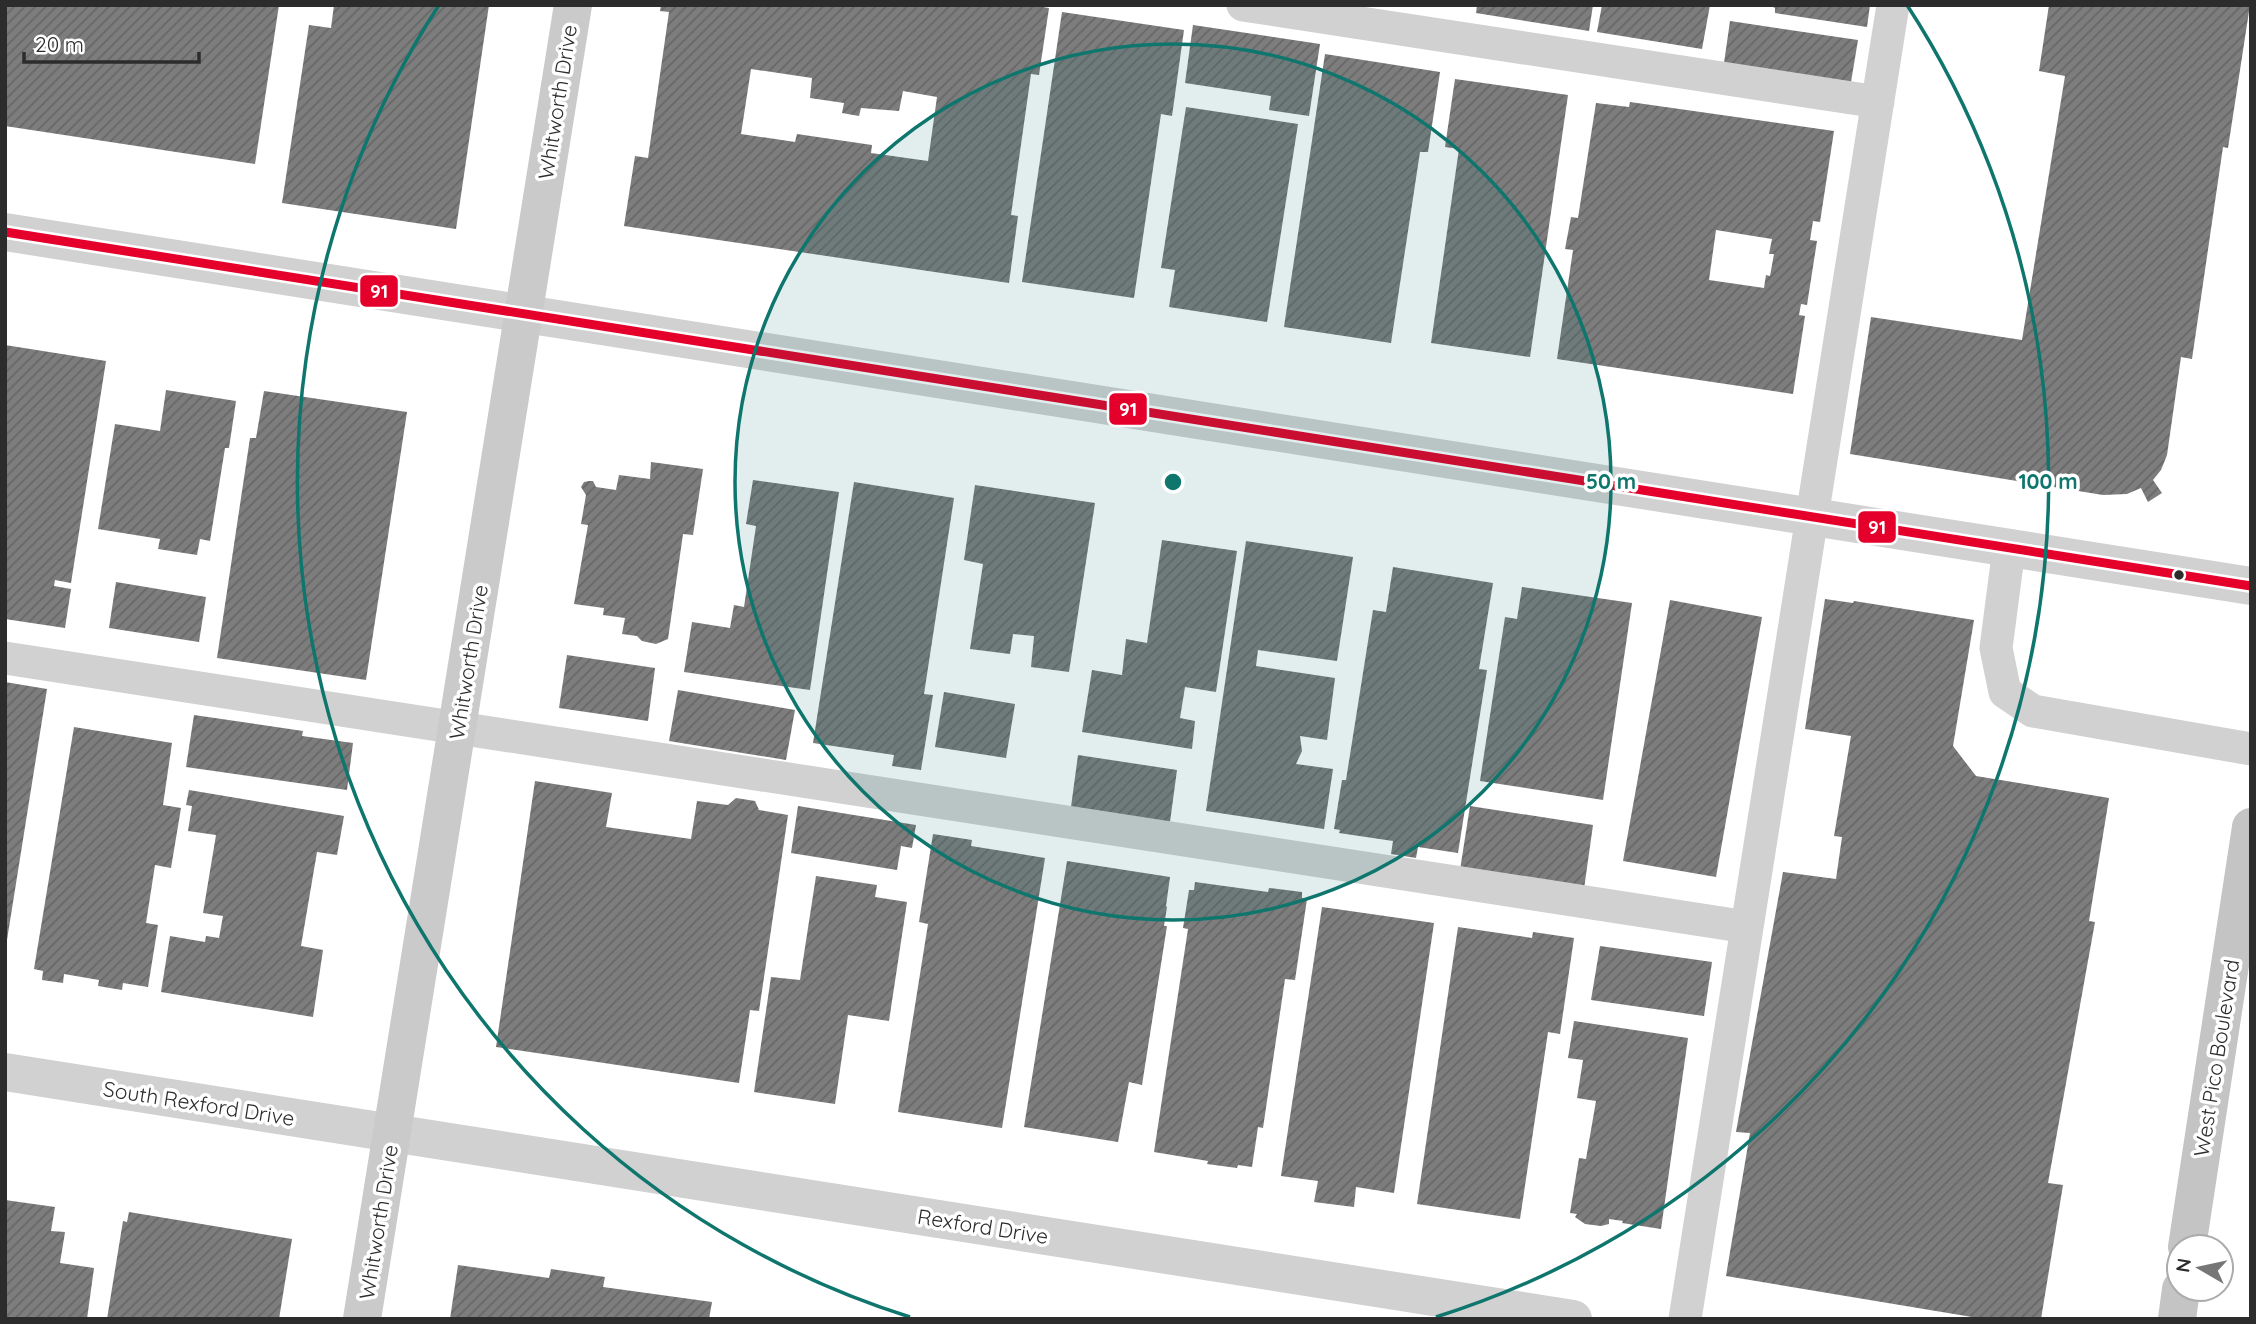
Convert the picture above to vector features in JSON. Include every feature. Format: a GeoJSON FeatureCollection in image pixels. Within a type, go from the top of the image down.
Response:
{"type":"FeatureCollection","features":[{"type":"Feature","properties":{"kind":"main road","name":"West Pico Boulevard"},"geometry":{"type":"LineString","coordinates":[[2190,1233],[2247,877],[2251,827]]}},
{"type":"Feature","properties":{"kind":"street","name":"Whitworth Drive"},"geometry":{"type":"LineString","coordinates":[[362,1319],[573,5]]}},
{"type":"Feature","properties":{"kind":"street"},"geometry":{"type":"LineString","coordinates":[[5,232],[2251,586]]}},
{"type":"Feature","properties":{"kind":"street","name":"South Rexford Drive"},"geometry":{"type":"LineString","coordinates":[[5,1072],[393,1133]]}},
{"type":"Feature","properties":{"kind":"street","name":"Rexford Drive"},"geometry":{"type":"LineString","coordinates":[[393,1133],[1573,1319]]}},
{"type":"Feature","properties":{"kind":"lane"},"geometry":{"type":"LineString","coordinates":[[1243,5],[1878,102]]}},
{"type":"Feature","properties":{"kind":"lane"},"geometry":{"type":"LineString","coordinates":[[1685,1319],[1893,5]]}},
{"type":"Feature","properties":{"kind":"lane"},"geometry":{"type":"LineString","coordinates":[[2010,548],[1996,648],[2005,692],[2033,711],[2251,749]]}},
{"type":"Feature","properties":{"kind":"lane"},"geometry":{"type":"LineString","coordinates":[[5,658],[1747,928]]}},
{"type":"Feature","properties":{"kind":"building"},"geometry":{"type":"Polygon","coordinates":[[[5,5],[279,5],[255,164],[5,126],[5,5]]]}},
{"type":"Feature","properties":{"kind":"building"},"geometry":{"type":"Polygon","coordinates":[[[334,5],[489,5],[456,229],[282,203],[309,25],[331,28],[334,5]]]}},
{"type":"Feature","properties":{"kind":"building"},"geometry":{"type":"Polygon","coordinates":[[[661,5],[1031,5],[1049,8],[1039,75],[1031,74],[1011,215],[1018,216],[1009,283],[624,226],[635,156],[648,158],[669,12],[660,11],[661,5]],[[751,69],[741,134],[795,142],[797,134],[872,145],[871,153],[928,161],[937,97],[903,91],[899,111],[861,108],[859,116],[842,113],[844,103],[810,98],[812,78],[751,69]]]}},
{"type":"Feature","properties":{"kind":"building"},"geometry":{"type":"Polygon","coordinates":[[[1477,5],[1593,5],[1589,31],[1476,13],[1477,5]]]}},
{"type":"Feature","properties":{"kind":"building"},"geometry":{"type":"Polygon","coordinates":[[[1602,5],[1710,5],[1702,49],[1597,32],[1602,5]]]}},
{"type":"Feature","properties":{"kind":"building"},"geometry":{"type":"Polygon","coordinates":[[[1769,5],[1870,5],[1867,27],[1775,13],[1775,8],[1769,5]]]}},
{"type":"Feature","properties":{"kind":"building"},"geometry":{"type":"Polygon","coordinates":[[[2049,5],[2250,5],[2228,148],[2223,147],[2192,359],[2181,357],[2167,455],[2153,480],[2162,493],[2148,502],[2141,488],[2127,494],[2103,495],[1850,454],[1871,317],[2022,340],[2065,76],[2039,71],[2049,5]]]}},
{"type":"Feature","properties":{"kind":"building"},"geometry":{"type":"Polygon","coordinates":[[[1062,12],[1184,30],[1172,116],[1161,114],[1134,298],[1022,282],[1062,12]]]}},
{"type":"Feature","properties":{"kind":"building"},"geometry":{"type":"Polygon","coordinates":[[[1730,21],[1858,40],[1851,82],[1724,63],[1730,21]]]}},
{"type":"Feature","properties":{"kind":"building"},"geometry":{"type":"Polygon","coordinates":[[[1193,25],[1320,44],[1309,116],[1269,110],[1271,96],[1185,83],[1193,25]]]}},
{"type":"Feature","properties":{"kind":"building"},"geometry":{"type":"Polygon","coordinates":[[[1325,54],[1440,72],[1428,152],[1420,152],[1391,343],[1284,327],[1325,54]]]}},
{"type":"Feature","properties":{"kind":"building"},"geometry":{"type":"Polygon","coordinates":[[[1455,79],[1568,95],[1530,357],[1431,343],[1459,149],[1445,147],[1455,79]]]}},
{"type":"Feature","properties":{"kind":"building"},"geometry":{"type":"Polygon","coordinates":[[[1630,102],[1834,131],[1820,222],[1813,221],[1810,240],[1817,241],[1807,305],[1801,304],[1799,315],[1805,316],[1793,394],[1557,359],[1573,250],[1565,249],[1571,217],[1578,218],[1596,103],[1629,107],[1630,102]],[[1716,230],[1709,280],[1764,288],[1766,275],[1770,276],[1774,254],[1769,254],[1772,239],[1716,230]]]}},
{"type":"Feature","properties":{"kind":"building"},"geometry":{"type":"Polygon","coordinates":[[[1186,107],[1298,124],[1267,322],[1169,307],[1175,270],[1161,268],[1186,107]]]}},
{"type":"Feature","properties":{"kind":"building"},"geometry":{"type":"Polygon","coordinates":[[[5,345],[106,361],[71,583],[55,580],[54,586],[71,589],[65,628],[5,619],[5,345]]]}},
{"type":"Feature","properties":{"kind":"building"},"geometry":{"type":"Polygon","coordinates":[[[166,390],[236,401],[229,448],[225,448],[210,541],[200,539],[197,555],[158,549],[160,539],[98,529],[115,424],[160,431],[166,390]]]}},
{"type":"Feature","properties":{"kind":"building"},"geometry":{"type":"Polygon","coordinates":[[[264,391],[407,412],[366,680],[217,658],[250,438],[256,438],[264,391]]]}},
{"type":"Feature","properties":{"kind":"building"},"geometry":{"type":"Polygon","coordinates":[[[651,462],[703,469],[693,535],[683,534],[668,639],[656,644],[642,641],[637,636],[622,634],[625,618],[603,615],[604,608],[574,604],[588,525],[581,524],[586,495],[581,487],[584,482],[593,481],[596,487],[616,490],[619,475],[650,479],[651,462]]]}},
{"type":"Feature","properties":{"kind":"building"},"geometry":{"type":"Polygon","coordinates":[[[753,480],[839,492],[810,690],[684,672],[692,622],[730,628],[734,605],[744,607],[756,526],[746,524],[753,480]]]}},
{"type":"Feature","properties":{"kind":"building"},"geometry":{"type":"Polygon","coordinates":[[[854,482],[954,498],[924,694],[933,695],[921,770],[892,766],[894,755],[813,743],[854,482]]]}},
{"type":"Feature","properties":{"kind":"building"},"geometry":{"type":"Polygon","coordinates":[[[975,485],[1095,503],[1069,672],[1031,667],[1034,636],[1013,634],[1010,654],[970,649],[983,564],[964,560],[975,485]]]}},
{"type":"Feature","properties":{"kind":"building"},"geometry":{"type":"Polygon","coordinates":[[[1162,540],[1237,551],[1216,692],[1185,687],[1180,718],[1195,721],[1192,749],[1082,732],[1092,670],[1122,675],[1126,639],[1147,643],[1162,540]]]}},
{"type":"Feature","properties":{"kind":"building"},"geometry":{"type":"Polygon","coordinates":[[[1246,541],[1353,557],[1337,661],[1258,650],[1256,666],[1335,678],[1327,740],[1300,736],[1302,751],[1296,764],[1333,769],[1324,829],[1206,811],[1246,541]]]}},
{"type":"Feature","properties":{"kind":"building"},"geometry":{"type":"Polygon","coordinates":[[[1393,567],[1493,583],[1479,669],[1487,670],[1458,853],[1418,847],[1416,858],[1391,854],[1393,841],[1339,833],[1340,830],[1334,829],[1342,780],[1346,780],[1373,610],[1386,612],[1393,567]]]}},
{"type":"Feature","properties":{"kind":"building"},"geometry":{"type":"Polygon","coordinates":[[[116,582],[206,597],[199,642],[109,628],[116,582]]]}},
{"type":"Feature","properties":{"kind":"building"},"geometry":{"type":"Polygon","coordinates":[[[1522,587],[1632,603],[1603,800],[1480,781],[1505,617],[1517,619],[1522,587]]]}},
{"type":"Feature","properties":{"kind":"building"},"geometry":{"type":"Polygon","coordinates":[[[1825,599],[1974,620],[1953,746],[1976,776],[2109,798],[2089,921],[2095,922],[2048,1183],[2063,1185],[2041,1319],[1984,1319],[1726,1276],[1750,1133],[1736,1132],[1783,872],[1836,879],[1842,837],[1834,836],[1851,736],[1805,729],[1825,599]]]}},
{"type":"Feature","properties":{"kind":"building"},"geometry":{"type":"Polygon","coordinates":[[[1670,600],[1762,617],[1716,877],[1623,861],[1670,600]]]}},
{"type":"Feature","properties":{"kind":"building"},"geometry":{"type":"Polygon","coordinates":[[[567,655],[655,668],[648,721],[559,708],[567,655]]]}},
{"type":"Feature","properties":{"kind":"building"},"geometry":{"type":"Polygon","coordinates":[[[5,682],[47,689],[7,940],[5,939],[5,682]]]}},
{"type":"Feature","properties":{"kind":"building"},"geometry":{"type":"Polygon","coordinates":[[[678,690],[795,710],[786,760],[669,741],[678,690]]]}},
{"type":"Feature","properties":{"kind":"building"},"geometry":{"type":"Polygon","coordinates":[[[944,692],[1015,704],[1006,758],[935,747],[944,692]]]}},
{"type":"Feature","properties":{"kind":"building"},"geometry":{"type":"Polygon","coordinates":[[[194,715],[303,731],[302,736],[353,743],[347,790],[186,767],[194,715]]]}},
{"type":"Feature","properties":{"kind":"building"},"geometry":{"type":"Polygon","coordinates":[[[74,727],[172,743],[163,805],[181,808],[171,868],[155,865],[146,923],[158,925],[148,987],[123,983],[122,990],[98,986],[99,980],[64,974],[63,983],[42,980],[43,971],[34,969],[74,727]]]}},
{"type":"Feature","properties":{"kind":"building"},"geometry":{"type":"Polygon","coordinates":[[[1078,755],[1177,770],[1170,822],[1071,807],[1078,755]]]}},
{"type":"Feature","properties":{"kind":"building"},"geometry":{"type":"Polygon","coordinates":[[[535,781],[612,793],[606,827],[691,839],[697,801],[728,805],[736,798],[755,801],[759,810],[788,815],[759,1011],[750,1010],[739,1083],[496,1047],[535,781]]]}},
{"type":"Feature","properties":{"kind":"building"},"geometry":{"type":"Polygon","coordinates":[[[189,790],[344,816],[337,855],[317,852],[301,946],[323,950],[313,1017],[161,992],[170,936],[205,942],[206,936],[219,938],[223,916],[203,913],[216,835],[188,831],[192,806],[186,805],[189,790]]]}},
{"type":"Feature","properties":{"kind":"building"},"geometry":{"type":"Polygon","coordinates":[[[798,806],[916,825],[912,848],[901,846],[897,870],[791,853],[798,806]]]}},
{"type":"Feature","properties":{"kind":"building"},"geometry":{"type":"Polygon","coordinates":[[[1470,806],[1593,825],[1584,889],[1460,870],[1470,806]]]}},
{"type":"Feature","properties":{"kind":"building"},"geometry":{"type":"Polygon","coordinates":[[[933,834],[972,840],[971,846],[1045,858],[1002,1128],[898,1112],[928,924],[919,922],[933,834]]]}},
{"type":"Feature","properties":{"kind":"building"},"geometry":{"type":"Polygon","coordinates":[[[1067,861],[1170,877],[1164,926],[1167,926],[1142,1085],[1129,1082],[1118,1142],[1024,1127],[1067,861]]]}},
{"type":"Feature","properties":{"kind":"building"},"geometry":{"type":"Polygon","coordinates":[[[816,876],[877,885],[875,897],[907,902],[889,1021],[848,1015],[835,1104],[754,1092],[771,977],[800,980],[816,876]]]}},
{"type":"Feature","properties":{"kind":"building"},"geometry":{"type":"Polygon","coordinates":[[[1195,882],[1268,892],[1269,888],[1302,892],[1302,898],[1307,899],[1295,980],[1285,979],[1263,1128],[1258,1127],[1252,1167],[1207,1164],[1208,1161],[1154,1152],[1188,929],[1183,928],[1189,890],[1194,890],[1195,882]]]}},
{"type":"Feature","properties":{"kind":"building"},"geometry":{"type":"Polygon","coordinates":[[[1322,907],[1434,923],[1394,1193],[1356,1187],[1354,1207],[1314,1202],[1318,1181],[1281,1176],[1322,907]]]}},
{"type":"Feature","properties":{"kind":"building"},"geometry":{"type":"Polygon","coordinates":[[[1458,927],[1532,938],[1533,932],[1574,938],[1560,1034],[1548,1032],[1520,1219],[1417,1204],[1458,927]]]}},
{"type":"Feature","properties":{"kind":"building"},"geometry":{"type":"Polygon","coordinates":[[[1600,946],[1712,962],[1704,1016],[1591,1000],[1600,946]]]}},
{"type":"Feature","properties":{"kind":"building"},"geometry":{"type":"Polygon","coordinates":[[[1574,1021],[1688,1038],[1661,1229],[1609,1219],[1609,1224],[1601,1226],[1585,1224],[1575,1217],[1577,1214],[1570,1213],[1579,1158],[1586,1159],[1596,1101],[1577,1098],[1583,1060],[1568,1058],[1574,1021]]]}},
{"type":"Feature","properties":{"kind":"building"},"geometry":{"type":"Polygon","coordinates":[[[5,1200],[55,1207],[51,1231],[65,1232],[60,1263],[94,1268],[87,1319],[5,1319],[5,1200]]]}},
{"type":"Feature","properties":{"kind":"building"},"geometry":{"type":"Polygon","coordinates":[[[129,1212],[292,1239],[279,1319],[107,1319],[123,1221],[127,1222],[129,1212]]]}},
{"type":"Feature","properties":{"kind":"building"},"geometry":{"type":"Polygon","coordinates":[[[458,1265],[549,1278],[551,1269],[605,1277],[603,1287],[712,1302],[709,1319],[450,1319],[458,1265]]]}},
{"type":"Feature","properties":{"kind":"transit line","name":"91"},"geometry":{"type":"LineString","coordinates":[[5,232],[2251,586]]}}]}
